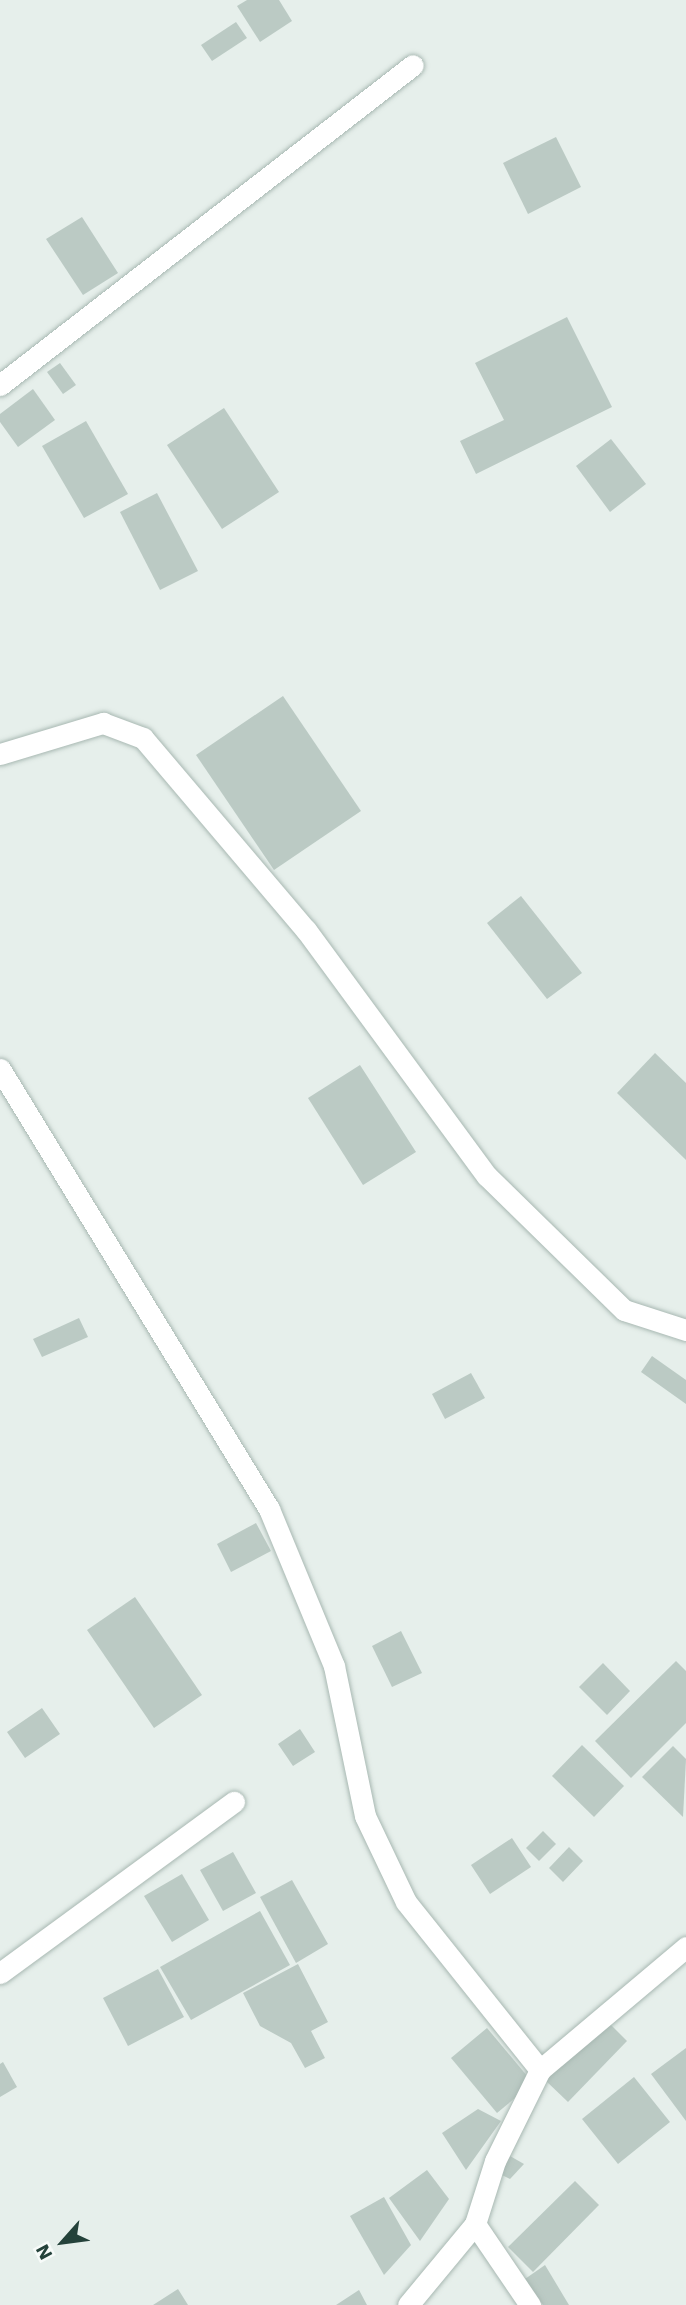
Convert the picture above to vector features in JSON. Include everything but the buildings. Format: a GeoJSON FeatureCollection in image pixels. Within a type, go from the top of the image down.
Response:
{"type":"FeatureCollection","features":[{"type":"Feature","properties":{"kind":"street"},"geometry":{"type":"LineString","coordinates":[[0,385],[413,65]]}},
{"type":"Feature","properties":{"kind":"street"},"geometry":{"type":"LineString","coordinates":[[0,754],[103,723],[143,738],[306,930],[487,1176],[625,1310],[686,1330]]}},
{"type":"Feature","properties":{"kind":"street"},"geometry":{"type":"LineString","coordinates":[[0,1069],[269,1509],[334,1666],[365,1816],[406,1902],[540,2070]]}},
{"type":"Feature","properties":{"kind":"street"},"geometry":{"type":"LineString","coordinates":[[0,1973],[234,1802]]}},
{"type":"Feature","properties":{"kind":"street"},"geometry":{"type":"LineString","coordinates":[[408,2305],[475,2224],[495,2161],[540,2070],[686,1947]]}},
{"type":"Feature","properties":{"kind":"street"},"geometry":{"type":"LineString","coordinates":[[475,2224],[530,2305]]}}]}
